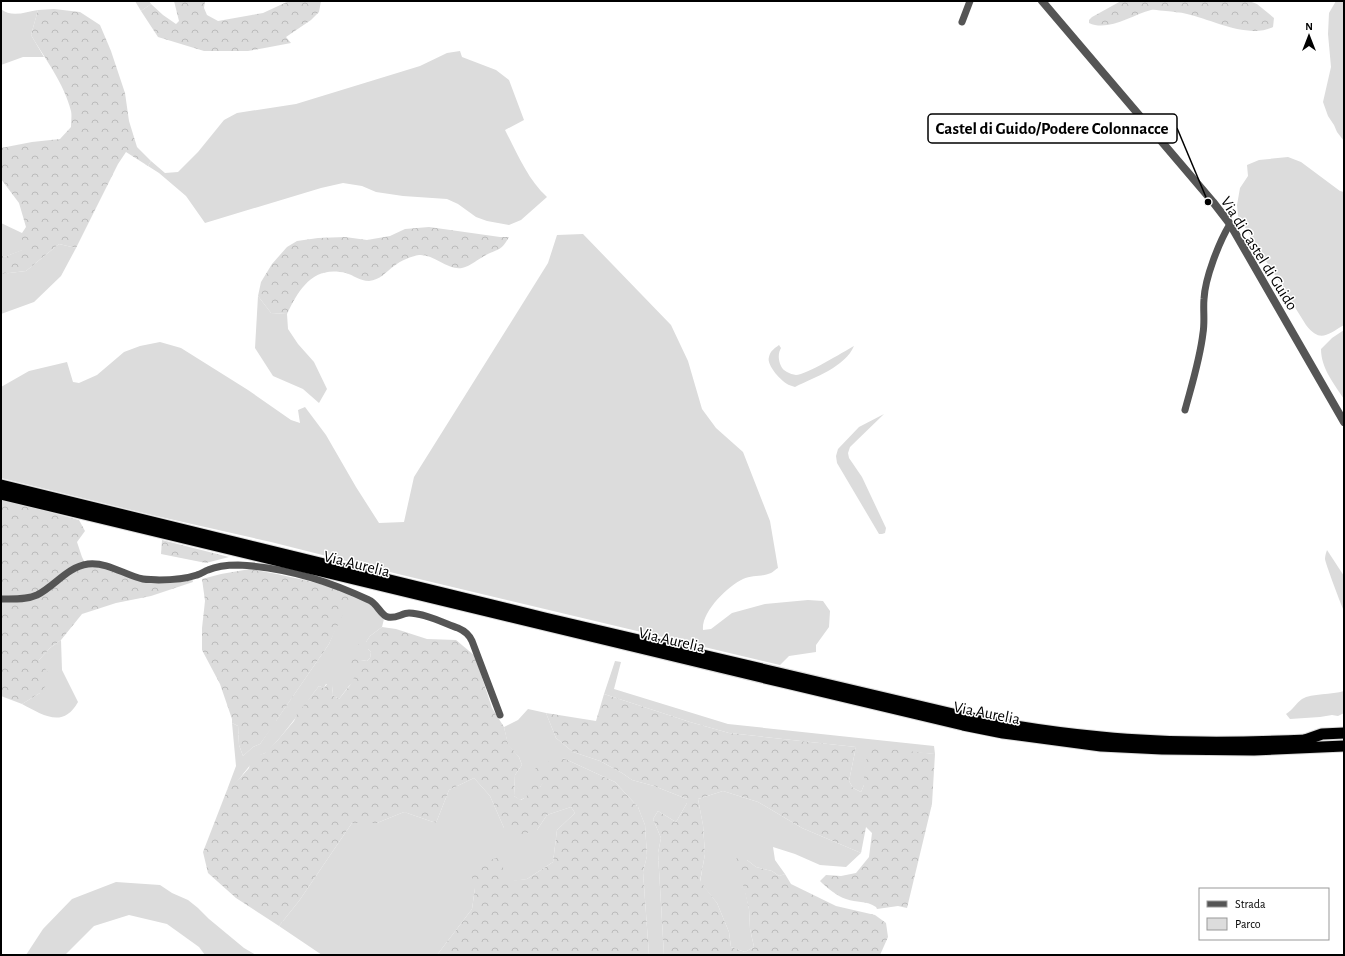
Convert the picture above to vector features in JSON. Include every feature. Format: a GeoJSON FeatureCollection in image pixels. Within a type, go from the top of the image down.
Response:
{"type":"FeatureCollection","features":[{"type":"Feature","properties":{"kind":"highway","name":"Via Aurelia"},"geometry":{"type":"LineString","coordinates":[[1,485],[538,616],[966,717],[1053,731],[1102,737],[1146,740],[1252,742],[1344,738]]}},
{"type":"Feature","properties":{"kind":"highway","name":"Via Aurelia"},"geometry":{"type":"LineString","coordinates":[[1,494],[963,725],[1101,746],[1162,749],[1254,750],[1344,746]]}},
{"type":"Feature","properties":{"kind":"highway"},"geometry":{"type":"LineString","coordinates":[[1305,740],[1322,734],[1344,733]]}},
{"type":"Feature","properties":{"kind":"highway"},"geometry":{"type":"LineString","coordinates":[[1331,746],[1344,751]]}},
{"type":"Feature","properties":{"kind":"street"},"geometry":{"type":"LineString","coordinates":[[962,22],[970,1]]}},
{"type":"Feature","properties":{"kind":"street","name":"Via di Castel di Guido"},"geometry":{"type":"LineString","coordinates":[[1042,1],[1230,224],[1344,422]]}},
{"type":"Feature","properties":{"kind":"street"},"geometry":{"type":"LineString","coordinates":[[1185,410],[1195,376],[1203,332],[1204,298],[1206,287],[1218,249],[1230,224]]}},
{"type":"Feature","properties":{"kind":"street"},"geometry":{"type":"LineString","coordinates":[[1,599],[33,596],[45,590],[73,569],[88,564],[107,566],[144,579],[167,580],[198,575],[210,569],[234,565],[288,572],[340,587],[370,600],[375,603],[384,615],[388,617],[416,614],[466,632],[472,641],[500,714]]}},
{"type":"Feature","properties":{"kind":"green space"},"geometry":{"type":"Polygon","coordinates":[[[135,1],[149,1],[151,4],[141,11],[135,1]]]}},
{"type":"Feature","properties":{"kind":"green space"},"geometry":{"type":"Polygon","coordinates":[[[174,1],[205,1],[204,8],[207,15],[218,21],[263,13],[289,1],[321,1],[319,12],[311,20],[286,37],[291,43],[248,51],[204,51],[158,37],[141,11],[151,4],[176,24],[179,21],[174,1]]]}},
{"type":"Feature","properties":{"kind":"green space"},"geometry":{"type":"Polygon","coordinates":[[[1121,1],[1249,1],[1257,4],[1274,18],[1273,27],[1253,31],[1242,30],[1184,13],[1154,10],[1144,12],[1112,24],[1096,25],[1089,23],[1089,20],[1092,17],[1121,1]]]}},
{"type":"Feature","properties":{"kind":"green space"},"geometry":{"type":"Polygon","coordinates":[[[1336,1],[1344,1],[1344,141],[1328,116],[1323,102],[1331,67],[1328,34],[1329,13],[1336,1]]]}},
{"type":"Feature","properties":{"kind":"green space"},"geometry":{"type":"Polygon","coordinates":[[[1,9],[5,12],[14,14],[38,10],[31,35],[44,57],[23,57],[1,65],[1,9]]]}},
{"type":"Feature","properties":{"kind":"green space"},"geometry":{"type":"Polygon","coordinates":[[[54,9],[80,12],[100,25],[111,51],[125,93],[129,121],[137,147],[151,161],[148,166],[126,152],[118,164],[76,248],[59,244],[26,271],[1,274],[1,255],[4,257],[22,250],[22,233],[26,227],[19,203],[1,179],[1,148],[32,142],[60,139],[71,127],[71,111],[64,91],[31,35],[38,10],[54,9]]]}},
{"type":"Feature","properties":{"kind":"green space"},"geometry":{"type":"Polygon","coordinates":[[[460,51],[462,57],[496,70],[509,80],[524,120],[505,130],[534,183],[547,197],[521,220],[509,225],[487,221],[476,217],[458,204],[447,199],[403,196],[376,192],[362,186],[343,183],[321,188],[205,223],[186,196],[159,173],[148,166],[151,161],[165,173],[178,172],[198,152],[224,120],[237,113],[296,104],[420,66],[447,53],[460,51]]]}},
{"type":"Feature","properties":{"kind":"green space"},"geometry":{"type":"Polygon","coordinates":[[[1288,157],[1301,162],[1340,191],[1344,192],[1344,325],[1324,336],[1315,334],[1306,325],[1238,216],[1237,205],[1240,188],[1248,176],[1247,165],[1259,160],[1288,157]]]}},
{"type":"Feature","properties":{"kind":"green space"},"geometry":{"type":"Polygon","coordinates":[[[1,223],[22,233],[23,250],[4,257],[1,255],[1,223]]]}},
{"type":"Feature","properties":{"kind":"green space"},"geometry":{"type":"Polygon","coordinates":[[[429,227],[509,237],[500,249],[462,268],[452,267],[425,255],[419,255],[399,262],[383,275],[369,281],[346,273],[334,271],[316,276],[302,288],[287,314],[271,313],[258,296],[261,282],[272,264],[287,247],[297,241],[318,238],[345,237],[367,240],[390,236],[405,229],[429,227]]]}},
{"type":"Feature","properties":{"kind":"green space"},"geometry":{"type":"Polygon","coordinates":[[[583,234],[671,325],[688,361],[702,409],[716,428],[743,452],[770,521],[778,568],[772,573],[743,579],[730,587],[717,600],[706,615],[703,630],[711,629],[732,613],[765,604],[808,600],[823,601],[830,611],[829,627],[816,645],[816,652],[789,656],[780,665],[1,478],[1,387],[29,371],[67,362],[73,382],[79,383],[97,375],[124,352],[140,346],[160,342],[181,348],[248,390],[291,420],[300,423],[298,410],[305,407],[326,435],[379,523],[404,522],[414,477],[548,263],[557,235],[583,234]]]}},
{"type":"Feature","properties":{"kind":"green space"},"geometry":{"type":"Polygon","coordinates":[[[59,244],[76,248],[61,276],[34,302],[1,314],[1,274],[26,271],[59,244]]]}},
{"type":"Feature","properties":{"kind":"green space"},"geometry":{"type":"Polygon","coordinates":[[[258,296],[271,313],[287,314],[288,329],[298,344],[314,362],[327,389],[319,403],[303,389],[273,376],[255,348],[258,296]]]}},
{"type":"Feature","properties":{"kind":"green space"},"geometry":{"type":"Polygon","coordinates":[[[1344,330],[1344,399],[1332,382],[1323,363],[1321,349],[1332,338],[1344,330]]]}},
{"type":"Feature","properties":{"kind":"green space"},"geometry":{"type":"Polygon","coordinates":[[[779,345],[781,348],[779,352],[779,359],[782,368],[791,374],[796,375],[816,367],[854,346],[850,353],[837,366],[795,387],[782,380],[772,369],[770,364],[770,353],[779,345]]]}},
{"type":"Feature","properties":{"kind":"green space"},"geometry":{"type":"Polygon","coordinates":[[[884,414],[850,447],[848,453],[849,458],[862,477],[886,528],[885,533],[879,534],[837,463],[836,456],[838,449],[859,427],[884,414]]]}},
{"type":"Feature","properties":{"kind":"green space"},"geometry":{"type":"Polygon","coordinates":[[[1,499],[79,520],[85,531],[77,542],[87,567],[104,567],[141,577],[166,577],[191,574],[193,582],[151,596],[116,603],[82,614],[61,640],[50,648],[39,660],[52,678],[40,693],[22,704],[1,696],[1,499]]]}},
{"type":"Feature","properties":{"kind":"green space"},"geometry":{"type":"Polygon","coordinates":[[[162,540],[229,557],[206,563],[161,554],[162,540]]]}},
{"type":"Feature","properties":{"kind":"green space"},"geometry":{"type":"Polygon","coordinates":[[[1327,550],[1344,576],[1344,611],[1326,562],[1325,558],[1327,550]]]}},
{"type":"Feature","properties":{"kind":"green space"},"geometry":{"type":"Polygon","coordinates":[[[250,569],[325,585],[350,593],[348,603],[329,644],[276,721],[279,726],[277,731],[271,729],[260,744],[253,747],[243,756],[239,745],[238,726],[232,723],[220,684],[202,650],[202,628],[205,601],[202,579],[250,569]]]}},
{"type":"Feature","properties":{"kind":"green space"},"geometry":{"type":"Polygon","coordinates":[[[350,593],[373,604],[384,619],[382,627],[370,636],[366,642],[368,649],[371,652],[370,658],[367,661],[361,660],[354,682],[339,699],[332,695],[333,686],[326,684],[324,688],[319,686],[274,745],[267,752],[260,755],[236,783],[227,790],[236,766],[232,723],[238,726],[239,745],[243,756],[253,747],[260,744],[329,644],[350,593]]]}},
{"type":"Feature","properties":{"kind":"green space"},"geometry":{"type":"Polygon","coordinates":[[[382,627],[396,629],[427,639],[456,640],[475,656],[492,708],[504,727],[508,744],[519,757],[522,765],[515,775],[514,796],[521,800],[526,797],[530,791],[531,782],[540,787],[543,782],[533,776],[536,767],[550,761],[563,758],[615,782],[638,807],[645,825],[647,856],[643,872],[649,955],[437,955],[472,909],[475,888],[469,866],[500,857],[507,881],[527,879],[553,862],[557,830],[575,813],[571,807],[547,815],[537,830],[520,835],[504,828],[490,796],[474,778],[449,790],[436,823],[404,812],[377,823],[352,823],[299,901],[279,926],[236,898],[208,873],[203,852],[227,790],[249,768],[250,763],[259,755],[265,753],[277,741],[294,721],[297,714],[319,686],[324,688],[330,680],[333,686],[332,695],[339,699],[355,679],[351,677],[346,663],[351,658],[356,656],[361,660],[367,661],[370,658],[371,652],[368,649],[361,651],[357,647],[359,643],[366,642],[370,636],[382,627]]]}},
{"type":"Feature","properties":{"kind":"green space"},"geometry":{"type":"Polygon","coordinates":[[[61,640],[62,670],[78,702],[66,715],[52,717],[22,704],[40,693],[39,660],[50,648],[61,640]]]}},
{"type":"Feature","properties":{"kind":"green space"},"geometry":{"type":"Polygon","coordinates":[[[615,661],[621,662],[614,689],[728,724],[934,746],[935,754],[911,752],[864,768],[864,785],[861,792],[853,788],[849,781],[856,747],[729,733],[604,694],[615,661]]]}},
{"type":"Feature","properties":{"kind":"green space"},"geometry":{"type":"Polygon","coordinates":[[[1344,691],[1344,713],[1338,716],[1332,715],[1290,719],[1286,714],[1306,697],[1344,691]]]}},
{"type":"Feature","properties":{"kind":"green space"},"geometry":{"type":"Polygon","coordinates":[[[604,694],[729,733],[856,747],[849,781],[853,788],[861,792],[864,785],[864,768],[870,747],[935,754],[932,804],[907,908],[898,906],[877,909],[868,903],[843,898],[832,892],[820,881],[826,875],[841,876],[856,873],[869,857],[872,833],[866,827],[861,853],[802,828],[758,802],[723,791],[698,799],[703,825],[705,854],[700,881],[717,903],[729,932],[731,947],[745,952],[754,947],[750,929],[749,909],[736,856],[747,860],[756,867],[772,871],[779,876],[785,874],[791,884],[836,906],[875,915],[886,923],[888,937],[880,955],[664,955],[658,853],[661,838],[653,819],[658,811],[676,822],[687,803],[687,799],[654,786],[632,780],[600,761],[573,752],[556,738],[546,713],[596,721],[604,694]]]}},
{"type":"Feature","properties":{"kind":"green space"},"geometry":{"type":"Polygon","coordinates":[[[528,709],[546,713],[556,738],[573,752],[600,761],[632,780],[654,786],[687,799],[687,803],[676,822],[658,811],[653,819],[661,838],[658,853],[664,955],[649,955],[643,872],[647,856],[645,825],[638,807],[615,782],[563,758],[540,787],[530,791],[527,797],[520,800],[514,796],[515,775],[522,765],[519,757],[508,745],[504,727],[518,720],[528,709]]]}},
{"type":"Feature","properties":{"kind":"green space"},"geometry":{"type":"Polygon","coordinates":[[[474,778],[490,796],[504,828],[537,830],[547,815],[571,807],[575,813],[557,830],[553,862],[527,879],[475,888],[472,909],[437,955],[322,955],[279,926],[299,901],[352,823],[377,823],[404,812],[436,823],[449,790],[474,778]]]}},
{"type":"Feature","properties":{"kind":"green space"},"geometry":{"type":"Polygon","coordinates":[[[723,791],[758,802],[802,828],[861,853],[846,867],[820,865],[795,854],[773,847],[775,860],[785,874],[779,876],[772,871],[756,867],[747,860],[744,886],[749,909],[750,929],[754,947],[745,952],[731,947],[729,932],[717,903],[700,882],[705,854],[703,825],[698,799],[723,791]]]}},
{"type":"Feature","properties":{"kind":"green space"},"geometry":{"type":"Polygon","coordinates":[[[116,882],[160,885],[172,893],[188,900],[244,948],[256,955],[205,955],[199,947],[167,924],[129,915],[94,926],[65,955],[26,955],[43,929],[72,899],[116,882]]]}},
{"type":"Feature","properties":{"kind":"place","name":"Castel di Guido/Podere Colonnacce"},"geometry":{"type":"Point","coordinates":[1208,202]}}]}
